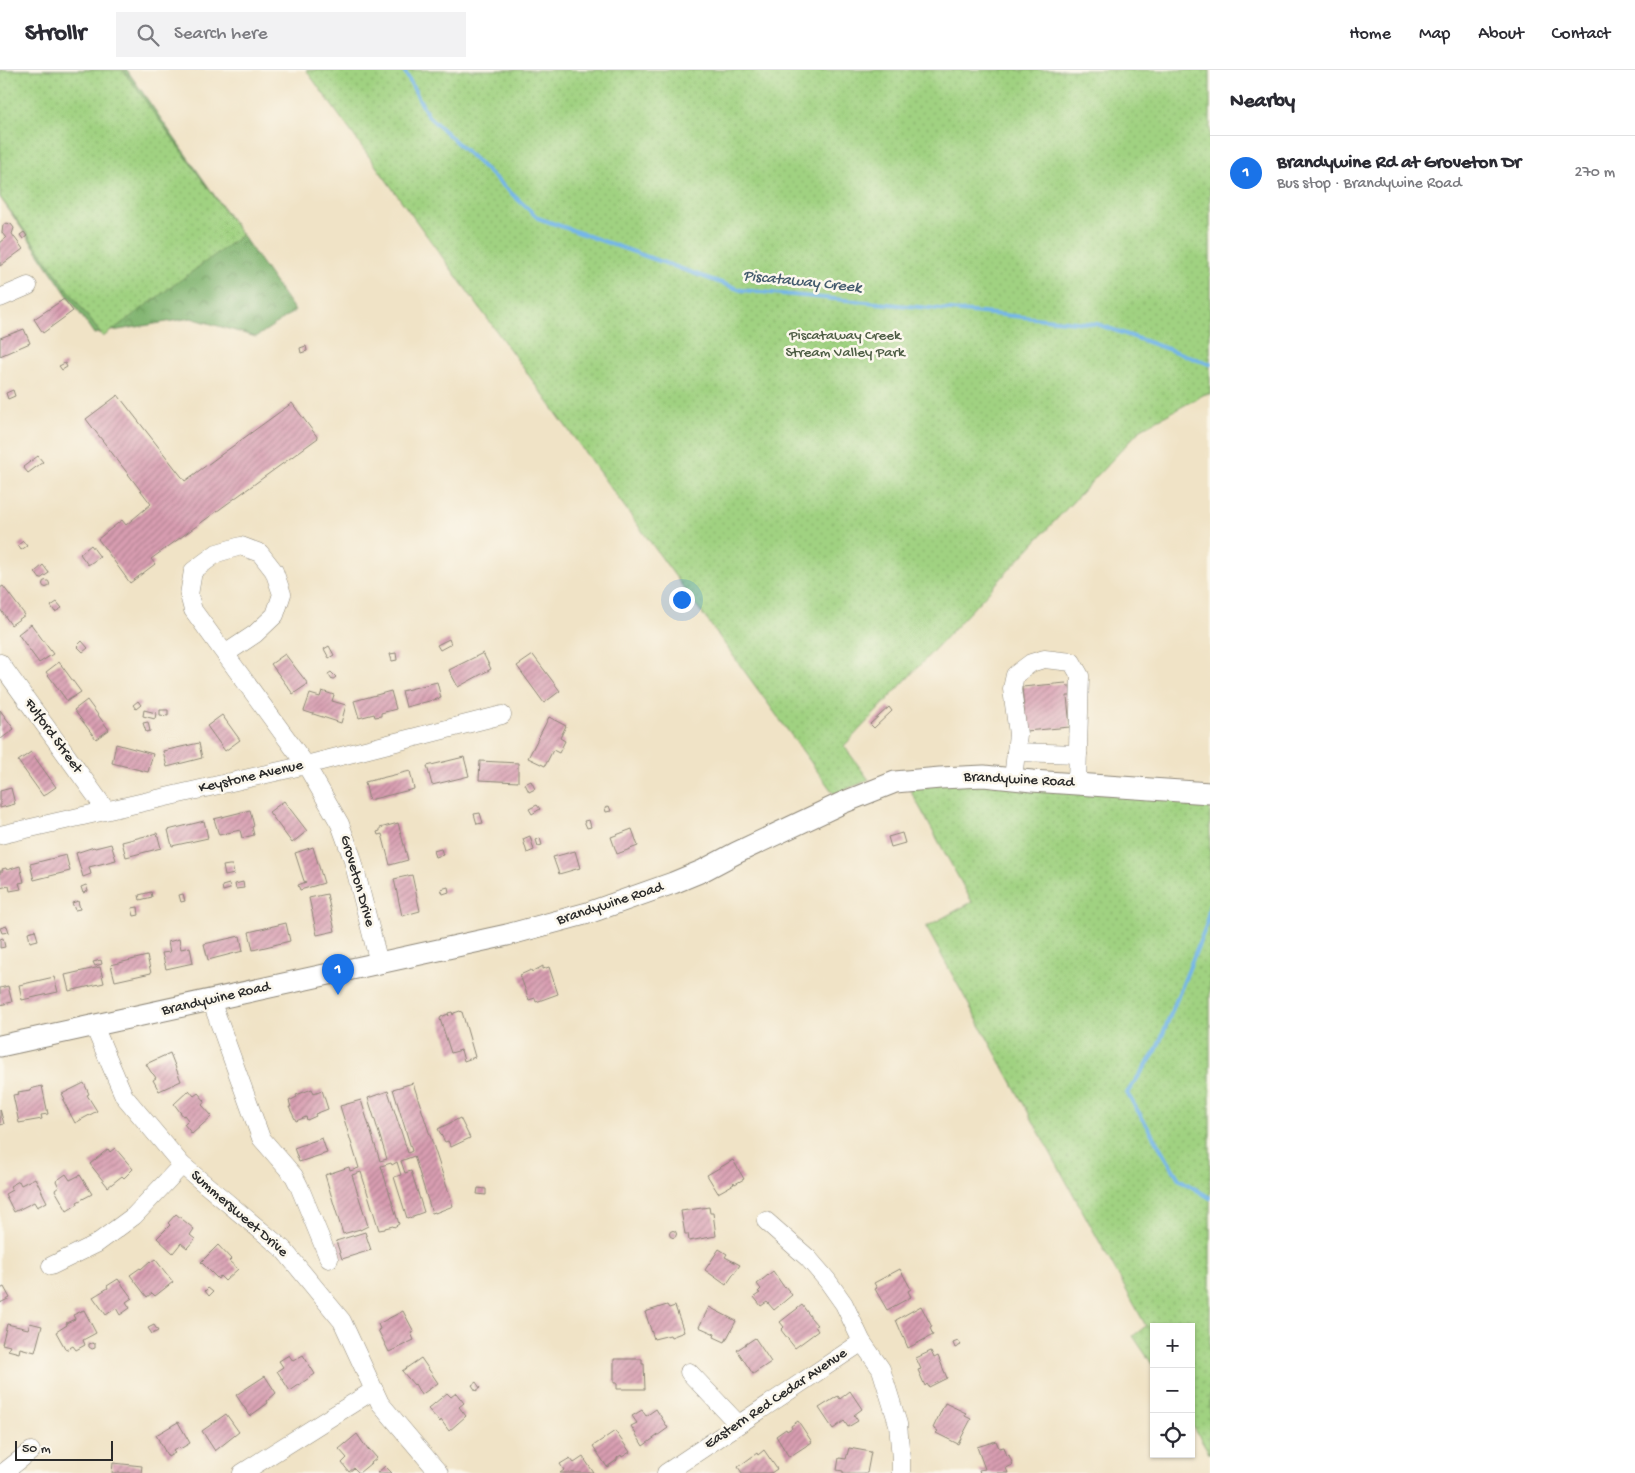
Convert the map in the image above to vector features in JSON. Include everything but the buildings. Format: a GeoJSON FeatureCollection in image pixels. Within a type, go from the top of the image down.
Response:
{"type":"FeatureCollection","features":[{"type":"Feature","properties":{"kind":"main road","name":"Brandywine Road"},"geometry":{"type":"LineString","coordinates":[[0,1046],[379,963],[516,932],[588,913],[702,871],[842,803],[895,782],[984,776],[1208,793]]}},
{"type":"Feature","properties":{"kind":"street"},"geometry":{"type":"LineString","coordinates":[[0,298],[28,286]]}},
{"type":"Feature","properties":{"kind":"street","name":"Groveton Drive"},"geometry":{"type":"LineString","coordinates":[[225,654],[256,634],[275,615],[282,594],[274,571],[260,553],[241,546],[217,553],[193,571],[189,596],[193,610],[306,766],[340,824],[364,899],[379,963]]}},
{"type":"Feature","properties":{"kind":"street"},"geometry":{"type":"LineString","coordinates":[[1013,779],[1018,734],[1012,689],[1016,675],[1031,663],[1044,659],[1072,662],[1080,676],[1078,784]]}},
{"type":"Feature","properties":{"kind":"street","name":"Fulford Street"},"geometry":{"type":"LineString","coordinates":[[0,663],[106,810]]}},
{"type":"Feature","properties":{"kind":"street","name":"Keystone Avenue"},"geometry":{"type":"LineString","coordinates":[[0,835],[306,766],[502,715]]}},
{"type":"Feature","properties":{"kind":"street"},"geometry":{"type":"LineString","coordinates":[[1016,752],[1078,754]]}},
{"type":"Feature","properties":{"kind":"street"},"geometry":{"type":"LineString","coordinates":[[211,1000],[261,1138],[294,1176],[329,1259]]}},
{"type":"Feature","properties":{"kind":"street","name":"Summersweet Drive"},"geometry":{"type":"LineString","coordinates":[[94,1026],[124,1096],[182,1165],[283,1249],[342,1321],[380,1403],[439,1473]]}},
{"type":"Feature","properties":{"kind":"street"},"geometry":{"type":"LineString","coordinates":[[50,1266],[96,1244],[134,1216],[182,1165]]}},
{"type":"Feature","properties":{"kind":"street"},"geometry":{"type":"LineString","coordinates":[[766,1220],[808,1258],[827,1280],[844,1304],[862,1342],[882,1369],[898,1424],[902,1459],[901,1473]]}},
{"type":"Feature","properties":{"kind":"street","name":"Eastern Red Cedar Avenue"},"geometry":{"type":"LineString","coordinates":[[666,1473],[862,1342]]}},
{"type":"Feature","properties":{"kind":"street"},"geometry":{"type":"LineString","coordinates":[[689,1372],[738,1424]]}},
{"type":"Feature","properties":{"kind":"street"},"geometry":{"type":"LineString","coordinates":[[250,1471],[374,1390]]}},
{"type":"Feature","properties":{"kind":"street"},"geometry":{"type":"LineString","coordinates":[[3,1473],[31,1450]]}},
{"type":"Feature","properties":{"kind":"green space"},"geometry":{"type":"Polygon","coordinates":[[[0,70],[127,70],[295,311],[256,337],[191,318],[94,334],[0,197],[0,70]]]}},
{"type":"Feature","properties":{"kind":"green space"},"geometry":{"type":"Polygon","coordinates":[[[0,70],[123,70],[242,235],[103,337],[0,197],[0,70]]]}},
{"type":"Feature","properties":{"kind":"green space","name":"Piscataway Creek Stream Valley Park"},"geometry":{"type":"Polygon","coordinates":[[[306,70],[1210,70],[1210,394],[1205,394],[1141,429],[844,746],[869,780],[834,794],[306,70]]]}},
{"type":"Feature","properties":{"kind":"green space"},"geometry":{"type":"Polygon","coordinates":[[[956,781],[1210,802],[1210,1454],[1195,1430],[1195,1323],[1150,1323],[1150,1361],[1133,1336],[1146,1326],[926,927],[972,902],[909,788],[956,781]]]}},
{"type":"Feature","properties":{"kind":"waterway","name":"Piscataway Creek"},"geometry":{"type":"LineString","coordinates":[[404,70],[428,116],[538,218],[741,290],[1097,324],[1210,364]]}},
{"type":"Feature","properties":{"kind":"waterway","name":"Piscataway Creek"},"geometry":{"type":"LineString","coordinates":[[1210,904],[1206,926],[1156,1051],[1127,1093],[1179,1179],[1210,1198]]}},
{"type":"Feature","properties":{"kind":"place","name":"Brandywine Rd at Groveton Dr"},"geometry":{"type":"Point","coordinates":[338,995]}}]}
